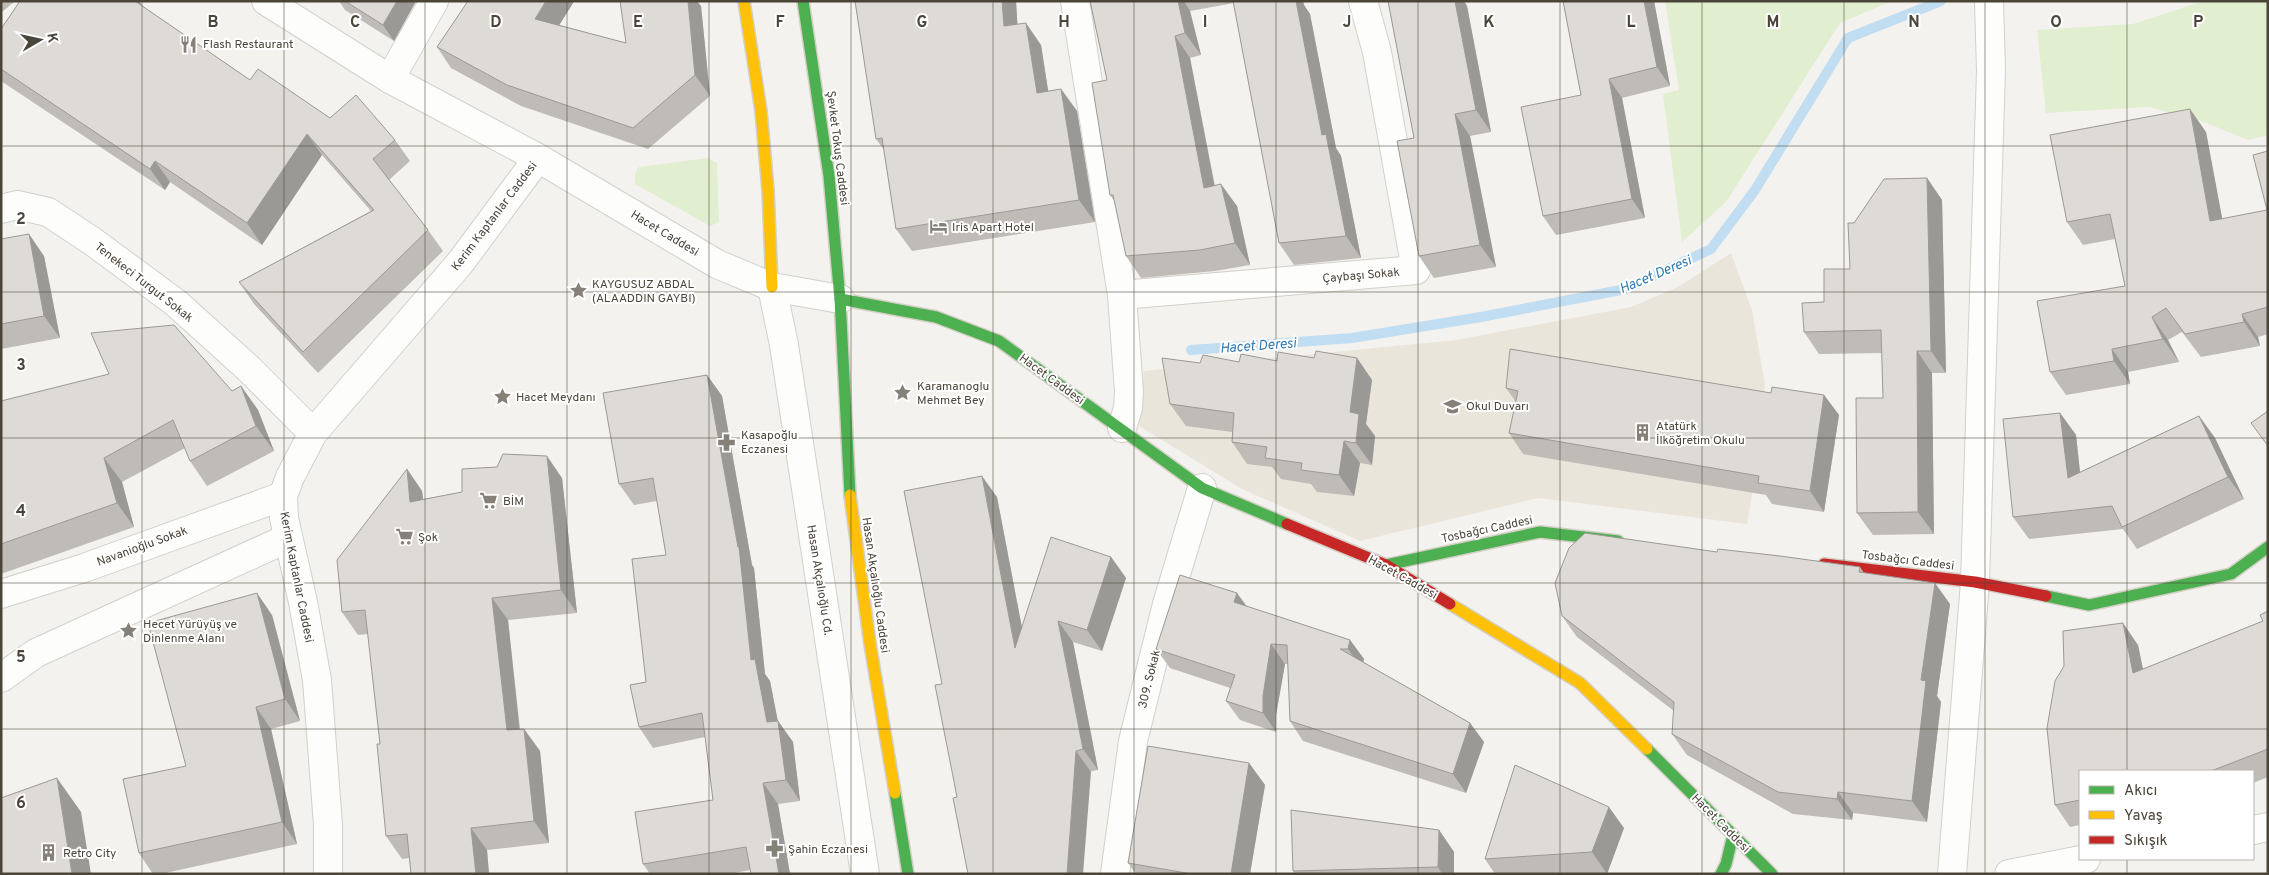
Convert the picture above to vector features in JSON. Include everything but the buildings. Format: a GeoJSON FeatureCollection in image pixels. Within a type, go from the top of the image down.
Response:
{"type":"FeatureCollection","features":[{"type":"Feature","properties":{"kind":"street","name":"Hacet Caddesi"},"geometry":{"type":"LineString","coordinates":[[266,1],[390,79],[538,158],[717,264],[772,287],[936,317],[999,341],[1122,428],[1202,488],[1386,565],[1580,683],[1772,874]]}},
{"type":"Feature","properties":{"kind":"street"},"geometry":{"type":"LineString","coordinates":[[390,79],[434,1]]}},
{"type":"Feature","properties":{"kind":"street"},"geometry":{"type":"LineString","coordinates":[[744,1],[761,112],[768,190],[772,287]]}},
{"type":"Feature","properties":{"kind":"street","name":"Şevket Tokuş Caddesi"},"geometry":{"type":"LineString","coordinates":[[803,1],[830,176],[840,298]]}},
{"type":"Feature","properties":{"kind":"street"},"geometry":{"type":"LineString","coordinates":[[1074,1],[1122,295],[1129,392],[1128,408],[1122,428]]}},
{"type":"Feature","properties":{"kind":"street","name":"Çaybaşı Sokak"},"geometry":{"type":"LineString","coordinates":[[1122,295],[1416,270],[1377,52],[1363,1]]}},
{"type":"Feature","properties":{"kind":"street"},"geometry":{"type":"LineString","coordinates":[[1952,874],[1975,582],[1991,71],[1989,1]]}},
{"type":"Feature","properties":{"kind":"street","name":"Kerim Kaptanlar Caddesi"},"geometry":{"type":"LineString","coordinates":[[328,874],[326,807],[317,680],[303,602],[284,518],[283,496],[290,477],[313,433],[460,264],[538,158]]}},
{"type":"Feature","properties":{"kind":"street","name":"Tenekeci Turgut Sokak"},"geometry":{"type":"LineString","coordinates":[[1,209],[17,205],[48,212],[92,241],[176,303],[248,368],[313,433]]}},
{"type":"Feature","properties":{"kind":"street","name":"Hasan Akçalıoğlu Cd."},"geometry":{"type":"LineString","coordinates":[[772,287],[784,345],[865,874]]}},
{"type":"Feature","properties":{"kind":"street","name":"Hasan Akçalıoğlu Caddesi"},"geometry":{"type":"LineString","coordinates":[[840,298],[848,488],[870,644],[908,874]]}},
{"type":"Feature","properties":{"kind":"street","name":"309. Sokak"},"geometry":{"type":"LineString","coordinates":[[1115,874],[1133,741],[1167,604],[1202,488]]}},
{"type":"Feature","properties":{"kind":"street","name":"Navanioğlu Sokak"},"geometry":{"type":"LineString","coordinates":[[1,594],[84,568],[283,496]]}},
{"type":"Feature","properties":{"kind":"street","name":"Tosbağcı Caddesi"},"geometry":{"type":"LineString","coordinates":[[1386,565],[1540,532],[1629,542]]}},
{"type":"Feature","properties":{"kind":"street"},"geometry":{"type":"LineString","coordinates":[[1,678],[36,653],[288,538]]}},
{"type":"Feature","properties":{"kind":"street","name":"Tosbağcı Caddesi"},"geometry":{"type":"LineString","coordinates":[[1817,564],[1975,582],[2089,605],[2231,574],[2268,547]]}},
{"type":"Feature","properties":{"kind":"street"},"geometry":{"type":"LineString","coordinates":[[2254,830],[2268,827]]}},
{"type":"Feature","properties":{"kind":"street"},"geometry":{"type":"LineString","coordinates":[[1721,874],[1730,850],[1733,835]]}},
{"type":"Feature","properties":{"kind":"street"},"geometry":{"type":"LineString","coordinates":[[2009,874],[2081,860]]}},
{"type":"Feature","properties":{"kind":"shaded area","name":"Okul Duvarı"},"geometry":{"type":"Polygon","coordinates":[[[1731,253],[1752,310],[1765,385],[1759,455],[1747,524],[1538,498],[1360,541],[1242,489],[1139,426],[1144,371],[1456,340],[1631,307],[1678,287],[1731,253]]]}},
{"type":"Feature","properties":{"kind":"green space"},"geometry":{"type":"Polygon","coordinates":[[[1665,1],[1892,1],[1840,23],[1726,202],[1682,242],[1663,94],[1679,90],[1665,1]]]}},
{"type":"Feature","properties":{"kind":"green space"},"geometry":{"type":"Polygon","coordinates":[[[2204,1],[2268,1],[2268,135],[2248,140],[2204,122],[2149,107],[2046,113],[2037,30],[2133,24],[2204,1]]]}},
{"type":"Feature","properties":{"kind":"green space"},"geometry":{"type":"Polygon","coordinates":[[[708,158],[717,163],[719,222],[710,226],[635,184],[635,174],[639,167],[708,158]]]}},
{"type":"Feature","properties":{"kind":"waterway","name":"Hacet Deresi"},"geometry":{"type":"LineString","coordinates":[[1191,350],[1352,338],[1481,317],[1626,289],[1711,249],[1755,190],[1848,38],[1941,1]]}},
{"type":"Feature","properties":{"kind":"traffic: fast"},"geometry":{"type":"LineString","coordinates":[[803,1],[829,176],[840,299],[850,495]]}},
{"type":"Feature","properties":{"kind":"traffic: fast"},"geometry":{"type":"LineString","coordinates":[[840,299],[936,317],[999,341],[1202,488],[1287,524]]}},
{"type":"Feature","properties":{"kind":"traffic: fast"},"geometry":{"type":"LineString","coordinates":[[1386,565],[1540,532],[1618,541]]}},
{"type":"Feature","properties":{"kind":"traffic: fast"},"geometry":{"type":"LineString","coordinates":[[2046,596],[2089,605],[2231,574],[2268,547]]}},
{"type":"Feature","properties":{"kind":"traffic: fast"},"geometry":{"type":"LineString","coordinates":[[1647,749],[1772,874]]}},
{"type":"Feature","properties":{"kind":"traffic: fast"},"geometry":{"type":"LineString","coordinates":[[895,793],[908,874]]}},
{"type":"Feature","properties":{"kind":"traffic: fast"},"geometry":{"type":"LineString","coordinates":[[1721,874],[1726,864],[1733,835]]}},
{"type":"Feature","properties":{"kind":"traffic: slow"},"geometry":{"type":"LineString","coordinates":[[744,1],[761,111],[768,190],[772,287]]}},
{"type":"Feature","properties":{"kind":"traffic: slow"},"geometry":{"type":"LineString","coordinates":[[850,495],[870,644],[895,793]]}},
{"type":"Feature","properties":{"kind":"traffic: slow"},"geometry":{"type":"LineString","coordinates":[[1450,604],[1580,683],[1647,749]]}},
{"type":"Feature","properties":{"kind":"traffic: jam"},"geometry":{"type":"LineString","coordinates":[[1287,524],[1386,565],[1450,604]]}},
{"type":"Feature","properties":{"kind":"traffic: jam"},"geometry":{"type":"LineString","coordinates":[[1824,564],[1975,582],[2046,596]]}},
{"type":"Feature","properties":{"kind":"place","name":"Flash Restaurant"},"geometry":{"type":"Point","coordinates":[189,44]}},
{"type":"Feature","properties":{"kind":"place","name":"Iris Apart Hotel"},"geometry":{"type":"Point","coordinates":[938,227]}},
{"type":"Feature","properties":{"kind":"place","name":"KAYGUSUZ ABDAL (ALAADDIN GAYBI)"},"geometry":{"type":"Point","coordinates":[578,291]}},
{"type":"Feature","properties":{"kind":"place","name":"Karamanoglu Mehmet Bey"},"geometry":{"type":"Point","coordinates":[903,393]}},
{"type":"Feature","properties":{"kind":"place","name":"Hacet Meydanı"},"geometry":{"type":"Point","coordinates":[502,397]}},
{"type":"Feature","properties":{"kind":"place","name":"Okul Duvarı"},"geometry":{"type":"Point","coordinates":[1452,406]}},
{"type":"Feature","properties":{"kind":"place","name":"Atatürk İlköğretim Okulu"},"geometry":{"type":"Point","coordinates":[1642,433]}},
{"type":"Feature","properties":{"kind":"place","name":"Kasapoğlu Eczanesi"},"geometry":{"type":"Point","coordinates":[727,442]}},
{"type":"Feature","properties":{"kind":"place","name":"BİM"},"geometry":{"type":"Point","coordinates":[489,501]}},
{"type":"Feature","properties":{"kind":"place","name":"Şok"},"geometry":{"type":"Point","coordinates":[404,537]}},
{"type":"Feature","properties":{"kind":"place","name":"Hecet Yürüyüş ve Dinlenme Alanı"},"geometry":{"type":"Point","coordinates":[129,631]}},
{"type":"Feature","properties":{"kind":"place","name":"Şahin Eczanesi"},"geometry":{"type":"Point","coordinates":[774,849]}},
{"type":"Feature","properties":{"kind":"place","name":"Retro City"},"geometry":{"type":"Point","coordinates":[49,853]}}]}
